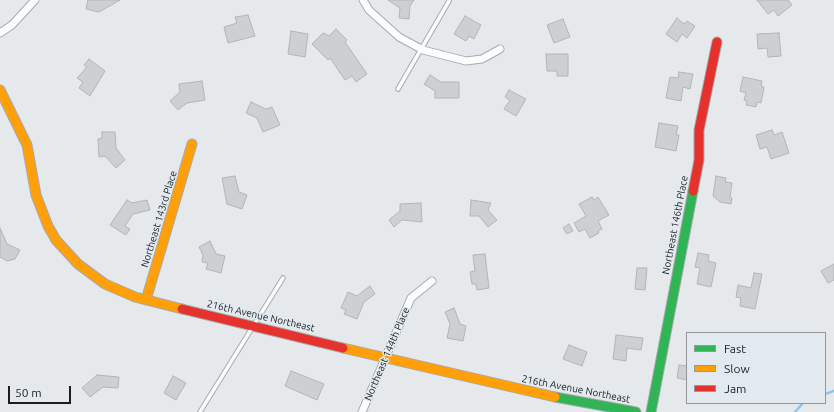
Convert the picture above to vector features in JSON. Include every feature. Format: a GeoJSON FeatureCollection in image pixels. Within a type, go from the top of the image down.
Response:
{"type":"FeatureCollection","features":[{"type":"Feature","properties":{"kind":"street"},"geometry":{"type":"LineString","coordinates":[[0,33],[12,25],[35,0]]}},
{"type":"Feature","properties":{"kind":"street"},"geometry":{"type":"LineString","coordinates":[[363,0],[369,10],[399,37],[421,49],[435,54],[466,61],[482,59],[500,49]]}},
{"type":"Feature","properties":{"kind":"street","name":"Northeast 146th Place"},"geometry":{"type":"LineString","coordinates":[[651,412],[699,160],[700,130],[717,42]]}},
{"type":"Feature","properties":{"kind":"street","name":"216th Avenue Northeast"},"geometry":{"type":"LineString","coordinates":[[0,90],[24,138],[36,195],[48,226],[56,240],[89,274],[123,293],[146,300],[524,391],[636,412]]}},
{"type":"Feature","properties":{"kind":"street","name":"Northeast 143rd Place"},"geometry":{"type":"LineString","coordinates":[[146,300],[192,144]]}},
{"type":"Feature","properties":{"kind":"street","name":"Northeast 144th Place"},"geometry":{"type":"LineString","coordinates":[[362,412],[411,298],[432,281]]}},
{"type":"Feature","properties":{"kind":"lane"},"geometry":{"type":"LineString","coordinates":[[398,89],[449,1]]}},
{"type":"Feature","properties":{"kind":"lane"},"geometry":{"type":"LineString","coordinates":[[200,412],[284,278]]}},
{"type":"Feature","properties":{"kind":"building"},"geometry":{"type":"Polygon","coordinates":[[[88,0],[120,0],[99,12],[86,9],[88,0]]]}},
{"type":"Feature","properties":{"kind":"building"},"geometry":{"type":"Polygon","coordinates":[[[388,0],[414,0],[410,6],[409,19],[399,18],[400,8],[388,0]]]}},
{"type":"Feature","properties":{"kind":"building"},"geometry":{"type":"Polygon","coordinates":[[[757,0],[788,0],[792,5],[778,16],[774,10],[768,14],[757,0]]]}},
{"type":"Feature","properties":{"kind":"building"},"geometry":{"type":"Polygon","coordinates":[[[248,15],[255,36],[228,43],[224,27],[237,23],[235,17],[248,15]]]}},
{"type":"Feature","properties":{"kind":"building"},"geometry":{"type":"Polygon","coordinates":[[[465,16],[481,25],[474,39],[469,36],[466,41],[454,34],[465,16]]]}},
{"type":"Feature","properties":{"kind":"building"},"geometry":{"type":"Polygon","coordinates":[[[677,18],[684,24],[687,21],[695,26],[687,38],[682,34],[677,42],[666,34],[677,18]]]}},
{"type":"Feature","properties":{"kind":"building"},"geometry":{"type":"Polygon","coordinates":[[[563,19],[570,37],[554,43],[547,25],[563,19]]]}},
{"type":"Feature","properties":{"kind":"building"},"geometry":{"type":"Polygon","coordinates":[[[336,29],[347,40],[345,42],[367,74],[356,82],[352,76],[345,80],[330,58],[328,60],[312,44],[323,33],[329,36],[336,29]]]}},
{"type":"Feature","properties":{"kind":"building"},"geometry":{"type":"Polygon","coordinates":[[[291,31],[308,34],[305,57],[288,54],[291,31]]]}},
{"type":"Feature","properties":{"kind":"building"},"geometry":{"type":"Polygon","coordinates":[[[779,33],[781,56],[768,57],[767,48],[758,49],[757,34],[779,33]]]}},
{"type":"Feature","properties":{"kind":"building"},"geometry":{"type":"Polygon","coordinates":[[[546,54],[568,54],[568,76],[557,76],[557,71],[547,71],[546,54]]]}},
{"type":"Feature","properties":{"kind":"building"},"geometry":{"type":"Polygon","coordinates":[[[89,59],[105,71],[90,96],[79,88],[83,82],[77,78],[87,67],[84,65],[89,59]]]}},
{"type":"Feature","properties":{"kind":"building"},"geometry":{"type":"Polygon","coordinates":[[[679,72],[693,74],[690,89],[683,87],[681,101],[666,98],[670,77],[678,78],[679,72]]]}},
{"type":"Feature","properties":{"kind":"building"},"geometry":{"type":"Polygon","coordinates":[[[430,75],[441,82],[459,82],[459,98],[435,98],[435,91],[424,84],[430,75]]]}},
{"type":"Feature","properties":{"kind":"building"},"geometry":{"type":"Polygon","coordinates":[[[743,77],[762,81],[761,86],[764,87],[761,103],[757,102],[756,107],[746,105],[747,101],[744,100],[746,93],[740,91],[743,77]]]}},
{"type":"Feature","properties":{"kind":"building"},"geometry":{"type":"Polygon","coordinates":[[[202,81],[205,100],[187,103],[178,110],[170,101],[180,92],[179,84],[202,81]]]}},
{"type":"Feature","properties":{"kind":"building"},"geometry":{"type":"Polygon","coordinates":[[[509,90],[526,99],[516,116],[504,109],[510,100],[505,97],[509,90]]]}},
{"type":"Feature","properties":{"kind":"building"},"geometry":{"type":"Polygon","coordinates":[[[251,102],[266,109],[272,107],[280,125],[263,132],[257,118],[246,113],[251,102]]]}},
{"type":"Feature","properties":{"kind":"building"},"geometry":{"type":"Polygon","coordinates":[[[659,123],[678,126],[676,135],[679,135],[676,151],[655,147],[659,123]]]}},
{"type":"Feature","properties":{"kind":"building"},"geometry":{"type":"Polygon","coordinates":[[[772,130],[774,135],[782,132],[789,153],[771,159],[767,147],[760,149],[756,135],[772,130]]]}},
{"type":"Feature","properties":{"kind":"building"},"geometry":{"type":"Polygon","coordinates":[[[102,132],[115,132],[116,148],[125,160],[116,168],[105,156],[99,157],[98,139],[102,138],[102,132]]]}},
{"type":"Feature","properties":{"kind":"building"},"geometry":{"type":"Polygon","coordinates":[[[235,176],[239,192],[247,195],[242,209],[227,204],[222,178],[235,176]]]}},
{"type":"Feature","properties":{"kind":"building"},"geometry":{"type":"Polygon","coordinates":[[[716,176],[726,178],[725,182],[732,183],[730,197],[732,198],[731,204],[720,202],[713,196],[716,176]]]}},
{"type":"Feature","properties":{"kind":"building"},"geometry":{"type":"Polygon","coordinates":[[[592,197],[594,200],[598,197],[609,215],[598,221],[602,229],[598,231],[599,233],[590,238],[585,229],[579,232],[574,223],[586,216],[579,204],[592,197]]]}},
{"type":"Feature","properties":{"kind":"building"},"geometry":{"type":"Polygon","coordinates":[[[127,200],[132,203],[147,200],[150,210],[133,214],[125,226],[130,229],[126,235],[110,225],[127,200]]]}},
{"type":"Feature","properties":{"kind":"building"},"geometry":{"type":"Polygon","coordinates":[[[471,200],[491,203],[488,210],[497,220],[488,227],[479,216],[470,216],[471,200]]]}},
{"type":"Feature","properties":{"kind":"building"},"geometry":{"type":"Polygon","coordinates":[[[421,203],[422,222],[402,220],[394,227],[389,220],[400,211],[400,204],[421,203]]]}},
{"type":"Feature","properties":{"kind":"building"},"geometry":{"type":"Polygon","coordinates":[[[569,224],[573,231],[567,234],[563,228],[569,224]]]}},
{"type":"Feature","properties":{"kind":"building"},"geometry":{"type":"Polygon","coordinates":[[[0,228],[7,244],[20,250],[15,259],[7,261],[0,257],[0,228]]]}},
{"type":"Feature","properties":{"kind":"building"},"geometry":{"type":"Polygon","coordinates":[[[210,241],[216,254],[225,256],[221,273],[206,269],[208,263],[202,262],[203,255],[199,247],[210,241]]]}},
{"type":"Feature","properties":{"kind":"building"},"geometry":{"type":"Polygon","coordinates":[[[698,253],[709,255],[708,261],[716,263],[711,287],[697,284],[700,268],[695,267],[698,253]]]}},
{"type":"Feature","properties":{"kind":"building"},"geometry":{"type":"Polygon","coordinates":[[[485,254],[489,288],[477,290],[476,284],[472,284],[470,272],[475,271],[473,255],[485,254]]]}},
{"type":"Feature","properties":{"kind":"building"},"geometry":{"type":"Polygon","coordinates":[[[834,264],[834,280],[828,283],[821,271],[834,264]]]}},
{"type":"Feature","properties":{"kind":"building"},"geometry":{"type":"Polygon","coordinates":[[[637,268],[647,268],[645,290],[635,289],[637,268]]]}},
{"type":"Feature","properties":{"kind":"building"},"geometry":{"type":"Polygon","coordinates":[[[754,273],[762,274],[755,309],[740,306],[741,298],[736,297],[738,285],[751,288],[754,273]]]}},
{"type":"Feature","properties":{"kind":"building"},"geometry":{"type":"Polygon","coordinates":[[[370,286],[375,294],[364,302],[357,319],[344,314],[346,310],[341,308],[348,292],[357,296],[370,286]]]}},
{"type":"Feature","properties":{"kind":"building"},"geometry":{"type":"Polygon","coordinates":[[[454,308],[460,324],[466,326],[463,341],[447,338],[450,324],[445,312],[454,308]]]}},
{"type":"Feature","properties":{"kind":"building"},"geometry":{"type":"Polygon","coordinates":[[[616,335],[643,338],[641,350],[627,348],[626,361],[613,359],[616,335]]]}},
{"type":"Feature","properties":{"kind":"building"},"geometry":{"type":"Polygon","coordinates":[[[569,345],[587,352],[582,366],[563,359],[569,345]]]}},
{"type":"Feature","properties":{"kind":"building"},"geometry":{"type":"Polygon","coordinates":[[[679,365],[686,366],[686,380],[677,378],[679,365]]]}},
{"type":"Feature","properties":{"kind":"building"},"geometry":{"type":"Polygon","coordinates":[[[291,371],[324,384],[317,400],[285,386],[291,371]]]}},
{"type":"Feature","properties":{"kind":"building"},"geometry":{"type":"Polygon","coordinates":[[[97,375],[119,377],[118,388],[103,387],[90,397],[82,388],[97,375]]]}},
{"type":"Feature","properties":{"kind":"building"},"geometry":{"type":"Polygon","coordinates":[[[173,376],[186,383],[176,400],[164,393],[173,376]]]}},
{"type":"Feature","properties":{"kind":"waterway"},"geometry":{"type":"LineString","coordinates":[[826,394],[834,391]]}},
{"type":"Feature","properties":{"kind":"waterway"},"geometry":{"type":"LineString","coordinates":[[795,412],[802,404]]}},
{"type":"Feature","properties":{"kind":"traffic: fast"},"geometry":{"type":"LineString","coordinates":[[651,412],[693,191]]}},
{"type":"Feature","properties":{"kind":"traffic: fast"},"geometry":{"type":"LineString","coordinates":[[555,397],[636,412]]}},
{"type":"Feature","properties":{"kind":"traffic: slow"},"geometry":{"type":"LineString","coordinates":[[0,90],[27,145],[36,195],[48,226],[56,240],[78,264],[105,284],[135,297],[182,309]]}},
{"type":"Feature","properties":{"kind":"traffic: slow"},"geometry":{"type":"LineString","coordinates":[[146,300],[192,144]]}},
{"type":"Feature","properties":{"kind":"traffic: slow"},"geometry":{"type":"LineString","coordinates":[[343,348],[555,397]]}},
{"type":"Feature","properties":{"kind":"traffic: jam"},"geometry":{"type":"LineString","coordinates":[[693,191],[699,160],[699,130],[717,42]]}},
{"type":"Feature","properties":{"kind":"traffic: jam"},"geometry":{"type":"LineString","coordinates":[[182,309],[343,348]]}}]}
